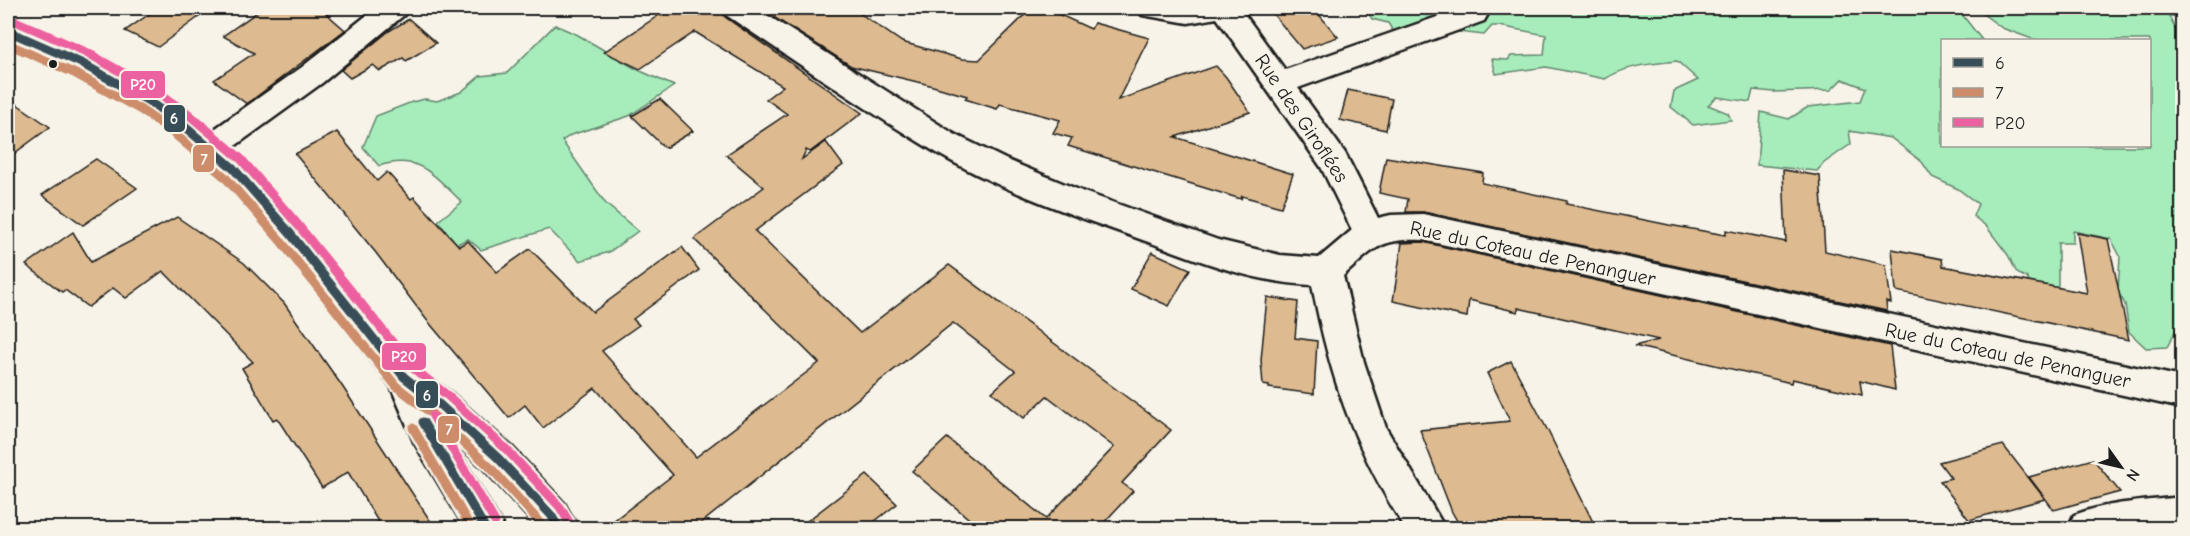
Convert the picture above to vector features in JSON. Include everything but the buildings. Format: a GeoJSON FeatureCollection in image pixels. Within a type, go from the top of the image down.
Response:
{"type":"FeatureCollection","features":[{"type":"Feature","properties":{"kind":"street"},"geometry":{"type":"LineString","coordinates":[[210,148],[312,75],[394,8]]}},
{"type":"Feature","properties":{"kind":"street"},"geometry":{"type":"LineString","coordinates":[[736,8],[943,142],[998,170],[1096,210],[1243,262],[1293,272],[1326,272],[1345,356],[1366,422],[1396,481],[1426,528]]}},
{"type":"Feature","properties":{"kind":"street"},"geometry":{"type":"LineString","coordinates":[[1152,8],[1188,13],[1217,8]]}},
{"type":"Feature","properties":{"kind":"street","name":"Rue des Giroflées"},"geometry":{"type":"LineString","coordinates":[[1225,8],[1334,161],[1370,233]]}},
{"type":"Feature","properties":{"kind":"street"},"geometry":{"type":"LineString","coordinates":[[1280,83],[1474,14]]}},
{"type":"Feature","properties":{"kind":"street"},"geometry":{"type":"LineString","coordinates":[[8,31],[114,80],[162,110],[233,168],[265,202],[404,377],[440,405],[498,458],[551,515],[559,528]]}},
{"type":"Feature","properties":{"kind":"street","name":"Rue du Coteau de Penanguer"},"geometry":{"type":"LineString","coordinates":[[1326,272],[1370,233],[1394,225],[1423,227],[2182,393]]}},
{"type":"Feature","properties":{"kind":"street"},"geometry":{"type":"LineString","coordinates":[[404,377],[427,431],[485,528]]}},
{"type":"Feature","properties":{"kind":"street"},"geometry":{"type":"LineString","coordinates":[[2087,528],[2128,520],[2182,515]]}},
{"type":"Feature","properties":{"kind":"green space"},"geometry":{"type":"Polygon","coordinates":[[[1366,8],[1957,8],[1981,39],[1941,39],[1941,147],[2151,147],[2151,39],[2032,39],[2002,28],[1975,8],[2182,8],[2182,17],[2169,16],[2182,43],[2182,302],[2180,303],[2179,324],[2167,347],[2146,348],[2129,332],[2125,304],[2118,292],[2120,256],[2111,239],[2073,231],[2073,243],[2058,243],[2058,292],[2034,290],[2027,278],[2017,273],[2008,255],[1986,226],[1973,216],[1978,204],[1958,189],[1932,177],[1922,162],[1891,138],[1849,131],[1851,144],[1824,163],[1817,171],[1757,165],[1761,112],[1789,119],[1808,107],[1860,101],[1865,88],[1842,79],[1831,90],[1774,92],[1753,90],[1750,102],[1717,97],[1708,105],[1728,113],[1731,120],[1693,125],[1671,107],[1674,91],[1698,80],[1677,61],[1631,68],[1605,79],[1546,67],[1496,74],[1492,59],[1508,60],[1511,56],[1544,55],[1546,35],[1492,26],[1484,35],[1458,32],[1444,35],[1445,17],[1429,18],[1422,24],[1396,36],[1388,23],[1372,19],[1366,8]]]}},
{"type":"Feature","properties":{"kind":"green space"},"geometry":{"type":"Polygon","coordinates":[[[555,25],[578,35],[636,69],[674,86],[629,116],[571,135],[562,141],[606,204],[638,231],[609,252],[580,261],[549,229],[481,250],[468,239],[457,244],[438,221],[462,202],[425,169],[405,162],[379,166],[363,147],[376,116],[412,102],[425,99],[437,101],[461,92],[480,76],[507,73],[555,25]]]}},
{"type":"Feature","properties":{"kind":"transit line","name":"P20"},"geometry":{"type":"LineString","coordinates":[[13,20],[86,52],[153,90],[186,112],[241,159],[298,225],[413,368],[448,396],[506,449],[560,507],[569,522]]}},
{"type":"Feature","properties":{"kind":"transit line","name":"6"},"geometry":{"type":"LineString","coordinates":[[8,31],[81,63],[147,100],[178,121],[233,168],[289,232],[404,377],[440,405],[498,458],[551,515],[559,528]]}},
{"type":"Feature","properties":{"kind":"transit line","name":"7"},"geometry":{"type":"LineString","coordinates":[[8,44],[76,74],[141,110],[171,131],[225,177],[280,240],[396,386],[432,414],[490,467],[545,528]]}},
{"type":"Feature","properties":{"kind":"transit line","name":"P20"},"geometry":{"type":"LineString","coordinates":[[433,416],[495,522]]}},
{"type":"Feature","properties":{"kind":"transit line","name":"6"},"geometry":{"type":"LineString","coordinates":[[423,422],[485,528]]}},
{"type":"Feature","properties":{"kind":"transit line","name":"7"},"geometry":{"type":"LineString","coordinates":[[413,428],[471,528]]}}]}
